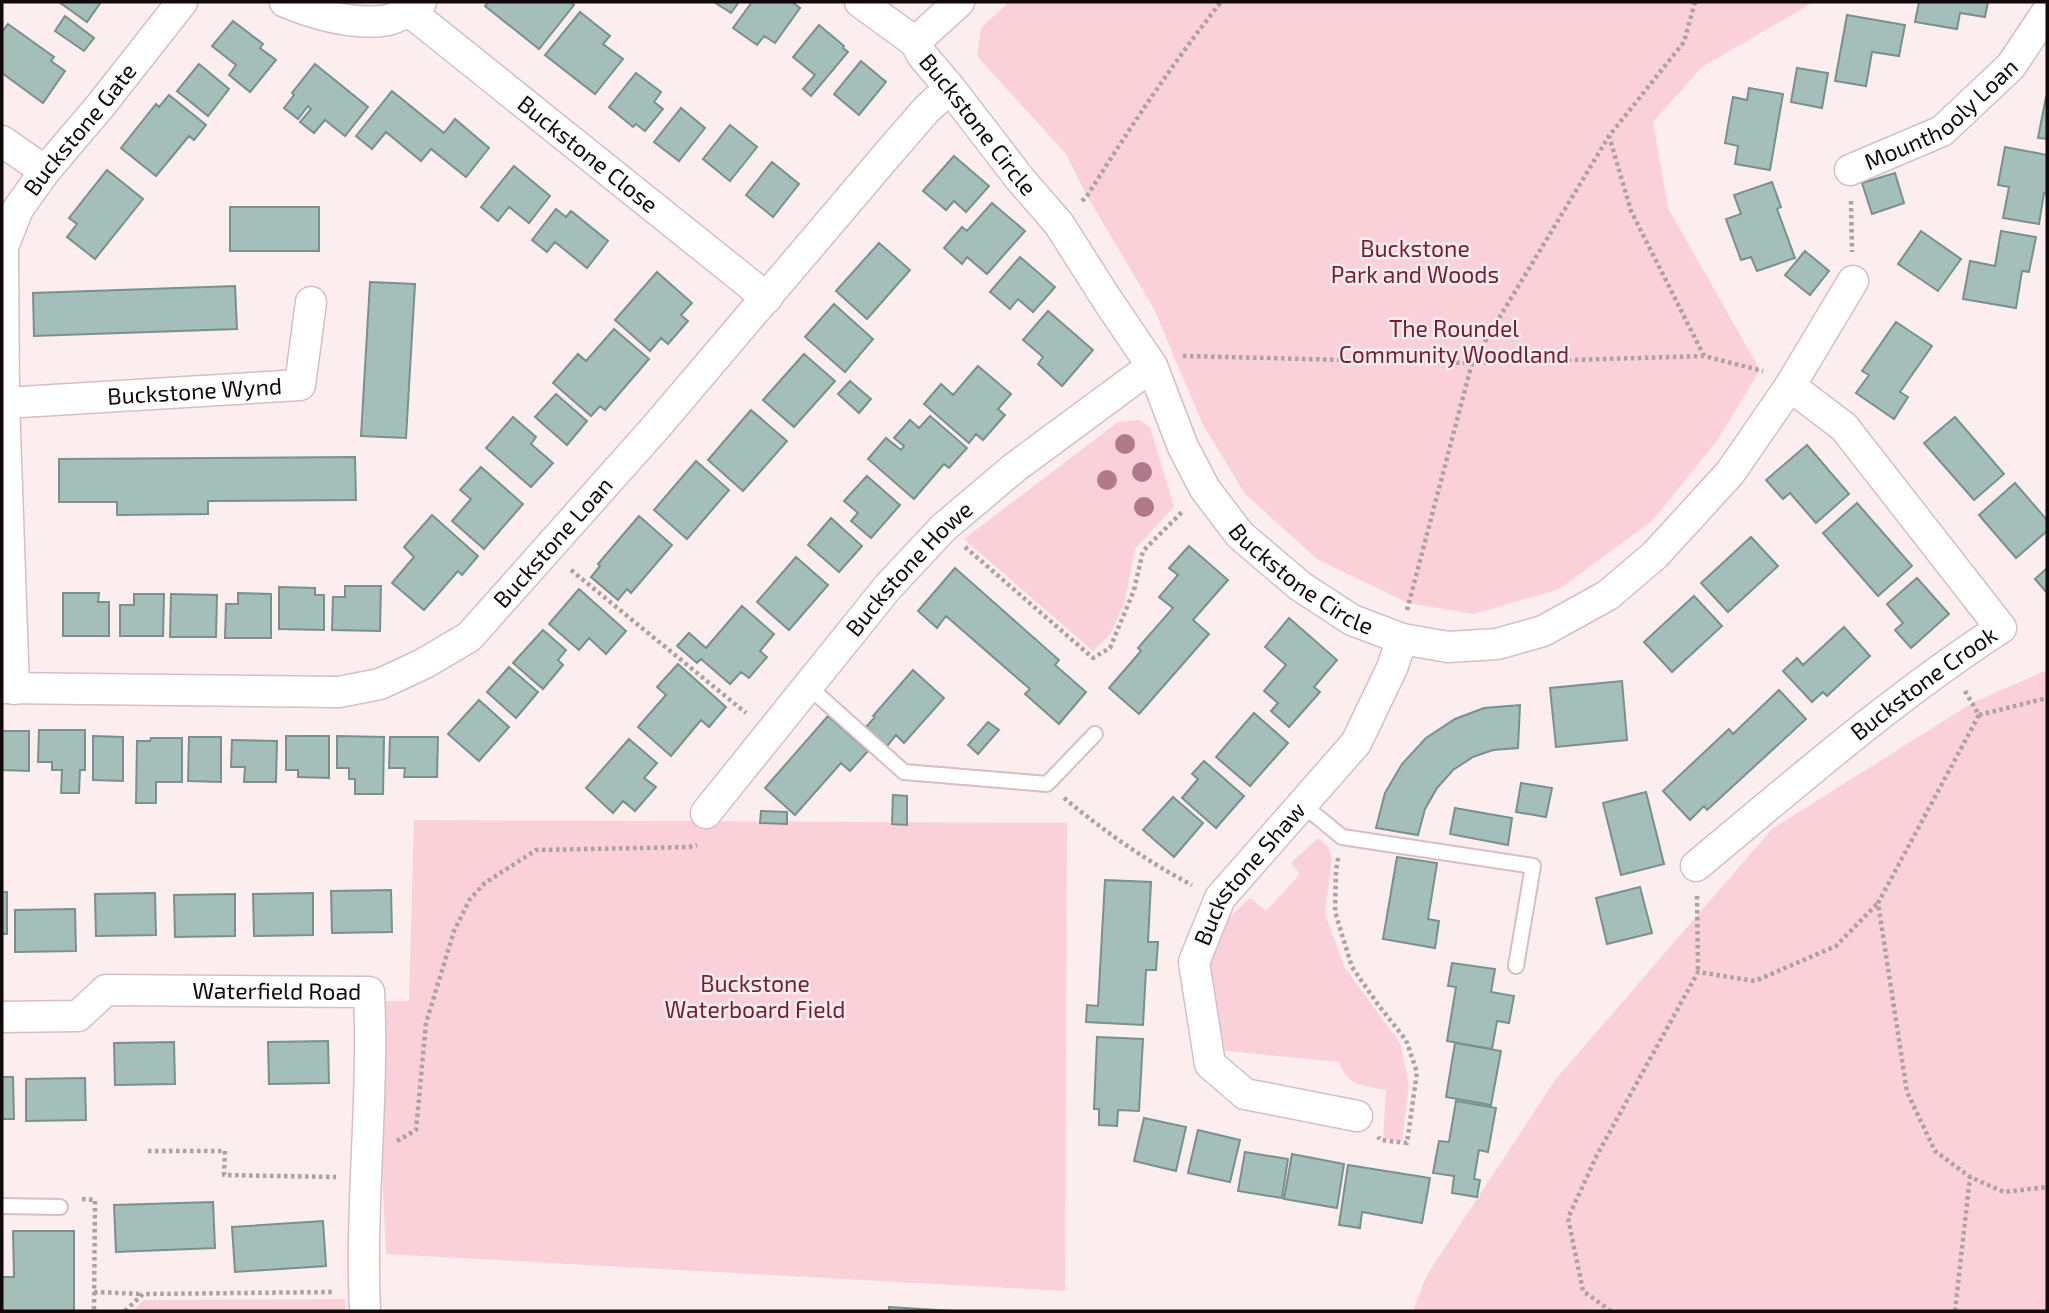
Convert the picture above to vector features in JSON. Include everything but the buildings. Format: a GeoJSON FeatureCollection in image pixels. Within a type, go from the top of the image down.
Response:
{"type":"FeatureCollection","features":[{"type":"Feature","properties":{"kind":"street","name":"Buckstone Gate"},"geometry":{"type":"LineString","coordinates":[[8,689],[3,247],[18,209],[45,172],[182,2]]}},
{"type":"Feature","properties":{"kind":"street"},"geometry":{"type":"LineString","coordinates":[[285,2],[340,19],[384,21],[415,6]]}},
{"type":"Feature","properties":{"kind":"street","name":"Buckstone Circle"},"geometry":{"type":"LineString","coordinates":[[860,2],[915,42],[922,55],[1020,179],[1059,224],[1153,366],[1183,447],[1205,489],[1241,535],[1300,586],[1352,620],[1402,639],[1448,647],[1497,644],[1543,631],[1608,595],[1655,555],[1730,473],[1790,386],[1853,281]]}},
{"type":"Feature","properties":{"kind":"street"},"geometry":{"type":"LineString","coordinates":[[915,42],[959,2]]}},
{"type":"Feature","properties":{"kind":"street","name":"Buckstone Close"},"geometry":{"type":"LineString","coordinates":[[415,6],[767,298]]}},
{"type":"Feature","properties":{"kind":"street","name":"Mounthooly Loan"},"geometry":{"type":"LineString","coordinates":[[1850,170],[1942,131],[2011,66],[2047,12]]}},
{"type":"Feature","properties":{"kind":"street","name":"Buckstone Loan"},"geometry":{"type":"LineString","coordinates":[[8,689],[340,692],[380,684],[423,664],[470,637],[656,427],[926,110],[950,88]]}},
{"type":"Feature","properties":{"kind":"street"},"geometry":{"type":"LineString","coordinates":[[2,141],[45,172]]}},
{"type":"Feature","properties":{"kind":"street","name":"Buckstone Wynd"},"geometry":{"type":"LineString","coordinates":[[4,403],[300,385],[311,302]]}},
{"type":"Feature","properties":{"kind":"street","name":"Buckstone Howe"},"geometry":{"type":"LineString","coordinates":[[706,813],[887,588],[943,528],[1013,468],[1153,366]]}},
{"type":"Feature","properties":{"kind":"street","name":"Buckstone Crook"},"geometry":{"type":"LineString","coordinates":[[1696,866],[1846,742],[1949,662],[2001,628],[1844,426],[1790,386]]}},
{"type":"Feature","properties":{"kind":"street","name":"Buckstone Shaw"},"geometry":{"type":"LineString","coordinates":[[1357,1116],[1245,1094],[1210,1063],[1194,962],[1220,898],[1356,743],[1392,668],[1402,639]]}},
{"type":"Feature","properties":{"kind":"street","name":"Waterfield Road"},"geometry":{"type":"LineString","coordinates":[[2,1017],[78,1016],[106,990],[369,992],[371,1035],[365,1302]]}},
{"type":"Feature","properties":{"kind":"lane"},"geometry":{"type":"LineString","coordinates":[[808,686],[904,772],[1047,784],[1095,734]]}},
{"type":"Feature","properties":{"kind":"lane"},"geometry":{"type":"LineString","coordinates":[[1303,805],[1342,836],[1533,866],[1516,966]]}},
{"type":"Feature","properties":{"kind":"lane"},"geometry":{"type":"LineString","coordinates":[[2,1206],[60,1207]]}},
{"type":"Feature","properties":{"kind":"path"},"geometry":{"type":"LineString","coordinates":[[1059,224],[1087,196],[1138,115],[1221,2]]}},
{"type":"Feature","properties":{"kind":"path"},"geometry":{"type":"LineString","coordinates":[[1402,639],[1408,603],[1472,363],[1609,136],[1684,42],[1695,2]]}},
{"type":"Feature","properties":{"kind":"path"},"geometry":{"type":"LineString","coordinates":[[1609,136],[1632,211],[1704,356]]}},
{"type":"Feature","properties":{"kind":"path"},"geometry":{"type":"LineString","coordinates":[[1850,170],[1853,281]]}},
{"type":"Feature","properties":{"kind":"path"},"geometry":{"type":"LineString","coordinates":[[1153,366],[1174,356],[1472,363],[1704,356],[1760,370],[1790,386]]}},
{"type":"Feature","properties":{"kind":"path"},"geometry":{"type":"LineString","coordinates":[[943,528],[1093,658],[1110,648],[1134,590],[1143,551],[1205,489]]}},
{"type":"Feature","properties":{"kind":"path"},"geometry":{"type":"LineString","coordinates":[[546,550],[771,733]]}},
{"type":"Feature","properties":{"kind":"path"},"geometry":{"type":"LineString","coordinates":[[1949,662],[1979,715]]}},
{"type":"Feature","properties":{"kind":"path"},"geometry":{"type":"LineString","coordinates":[[1699,972],[1755,981],[1836,946],[1878,902],[1979,715],[2047,698]]}},
{"type":"Feature","properties":{"kind":"path"},"geometry":{"type":"LineString","coordinates":[[1047,784],[1090,820],[1159,868],[1220,898]]}},
{"type":"Feature","properties":{"kind":"path"},"geometry":{"type":"LineString","coordinates":[[1342,836],[1336,871],[1335,912],[1352,967],[1406,1040],[1417,1072],[1407,1143],[1381,1140],[1357,1116]]}},
{"type":"Feature","properties":{"kind":"path"},"geometry":{"type":"LineString","coordinates":[[148,1151],[225,1152],[224,1175],[366,1168],[416,1130],[426,1023],[454,931],[470,899],[485,883],[536,850],[689,847],[699,844]]}},
{"type":"Feature","properties":{"kind":"path"},"geometry":{"type":"LineString","coordinates":[[1611,1311],[1583,1291],[1568,1218],[1597,1155],[1699,972],[1696,866]]}},
{"type":"Feature","properties":{"kind":"path"},"geometry":{"type":"LineString","coordinates":[[1878,902],[1907,1092],[1935,1151],[1970,1177],[2004,1192],[2047,1187]]}},
{"type":"Feature","properties":{"kind":"path"},"geometry":{"type":"LineString","coordinates":[[1955,1311],[1970,1177]]}},
{"type":"Feature","properties":{"kind":"path"},"geometry":{"type":"LineString","coordinates":[[60,1207],[69,1199],[94,1200],[94,1311]]}},
{"type":"Feature","properties":{"kind":"path"},"geometry":{"type":"LineString","coordinates":[[93,1292],[365,1302]]}},
{"type":"Feature","properties":{"kind":"path"},"geometry":{"type":"LineString","coordinates":[[125,1311],[143,1294]]}},
{"type":"Feature","properties":{"kind":"green space","name":"The Roundel Community Woodland"},"geometry":{"type":"Polygon","coordinates":[[[1009,2],[1814,2],[1702,67],[1653,122],[1668,208],[1760,370],[1717,441],[1652,521],[1559,589],[1474,614],[1408,603],[1317,559],[1245,494],[1203,425],[1154,309],[1087,196],[1066,154],[977,56],[981,28],[1009,2]]]}},
{"type":"Feature","properties":{"kind":"green space"},"geometry":{"type":"Polygon","coordinates":[[[1139,420],[1150,427],[1174,507],[1135,549],[1125,601],[1111,633],[1093,651],[964,539],[1118,422],[1139,420]]]}},
{"type":"Feature","properties":{"kind":"green space"},"geometry":{"type":"Polygon","coordinates":[[[2047,670],[2047,1311],[1413,1311],[1427,1275],[1555,1080],[1772,829],[1972,703],[2047,670]]]}},
{"type":"Feature","properties":{"kind":"green space","name":"Buckstone Waterboard Field"},"geometry":{"type":"Polygon","coordinates":[[[414,820],[1067,823],[1065,1291],[386,1254],[382,1167],[386,1001],[409,1001],[414,820]]]}},
{"type":"Feature","properties":{"kind":"green space"},"geometry":{"type":"Polygon","coordinates":[[[1318,838],[1328,847],[1332,858],[1325,914],[1345,968],[1400,1043],[1409,1084],[1402,1142],[1383,1138],[1386,1090],[1357,1084],[1347,1076],[1339,1062],[1217,1050],[1210,981],[1214,947],[1220,932],[1230,917],[1250,898],[1266,911],[1300,874],[1291,863],[1318,838]]]}},
{"type":"Feature","properties":{"kind":"green space"},"geometry":{"type":"Polygon","coordinates":[[[345,1299],[345,1311],[132,1311],[144,1300],[345,1299]]]}},
{"type":"Feature","properties":{"kind":"park label","name":"Buckstone Park and Woods"},"geometry":{"type":"Point","coordinates":[1415,262]}}]}
